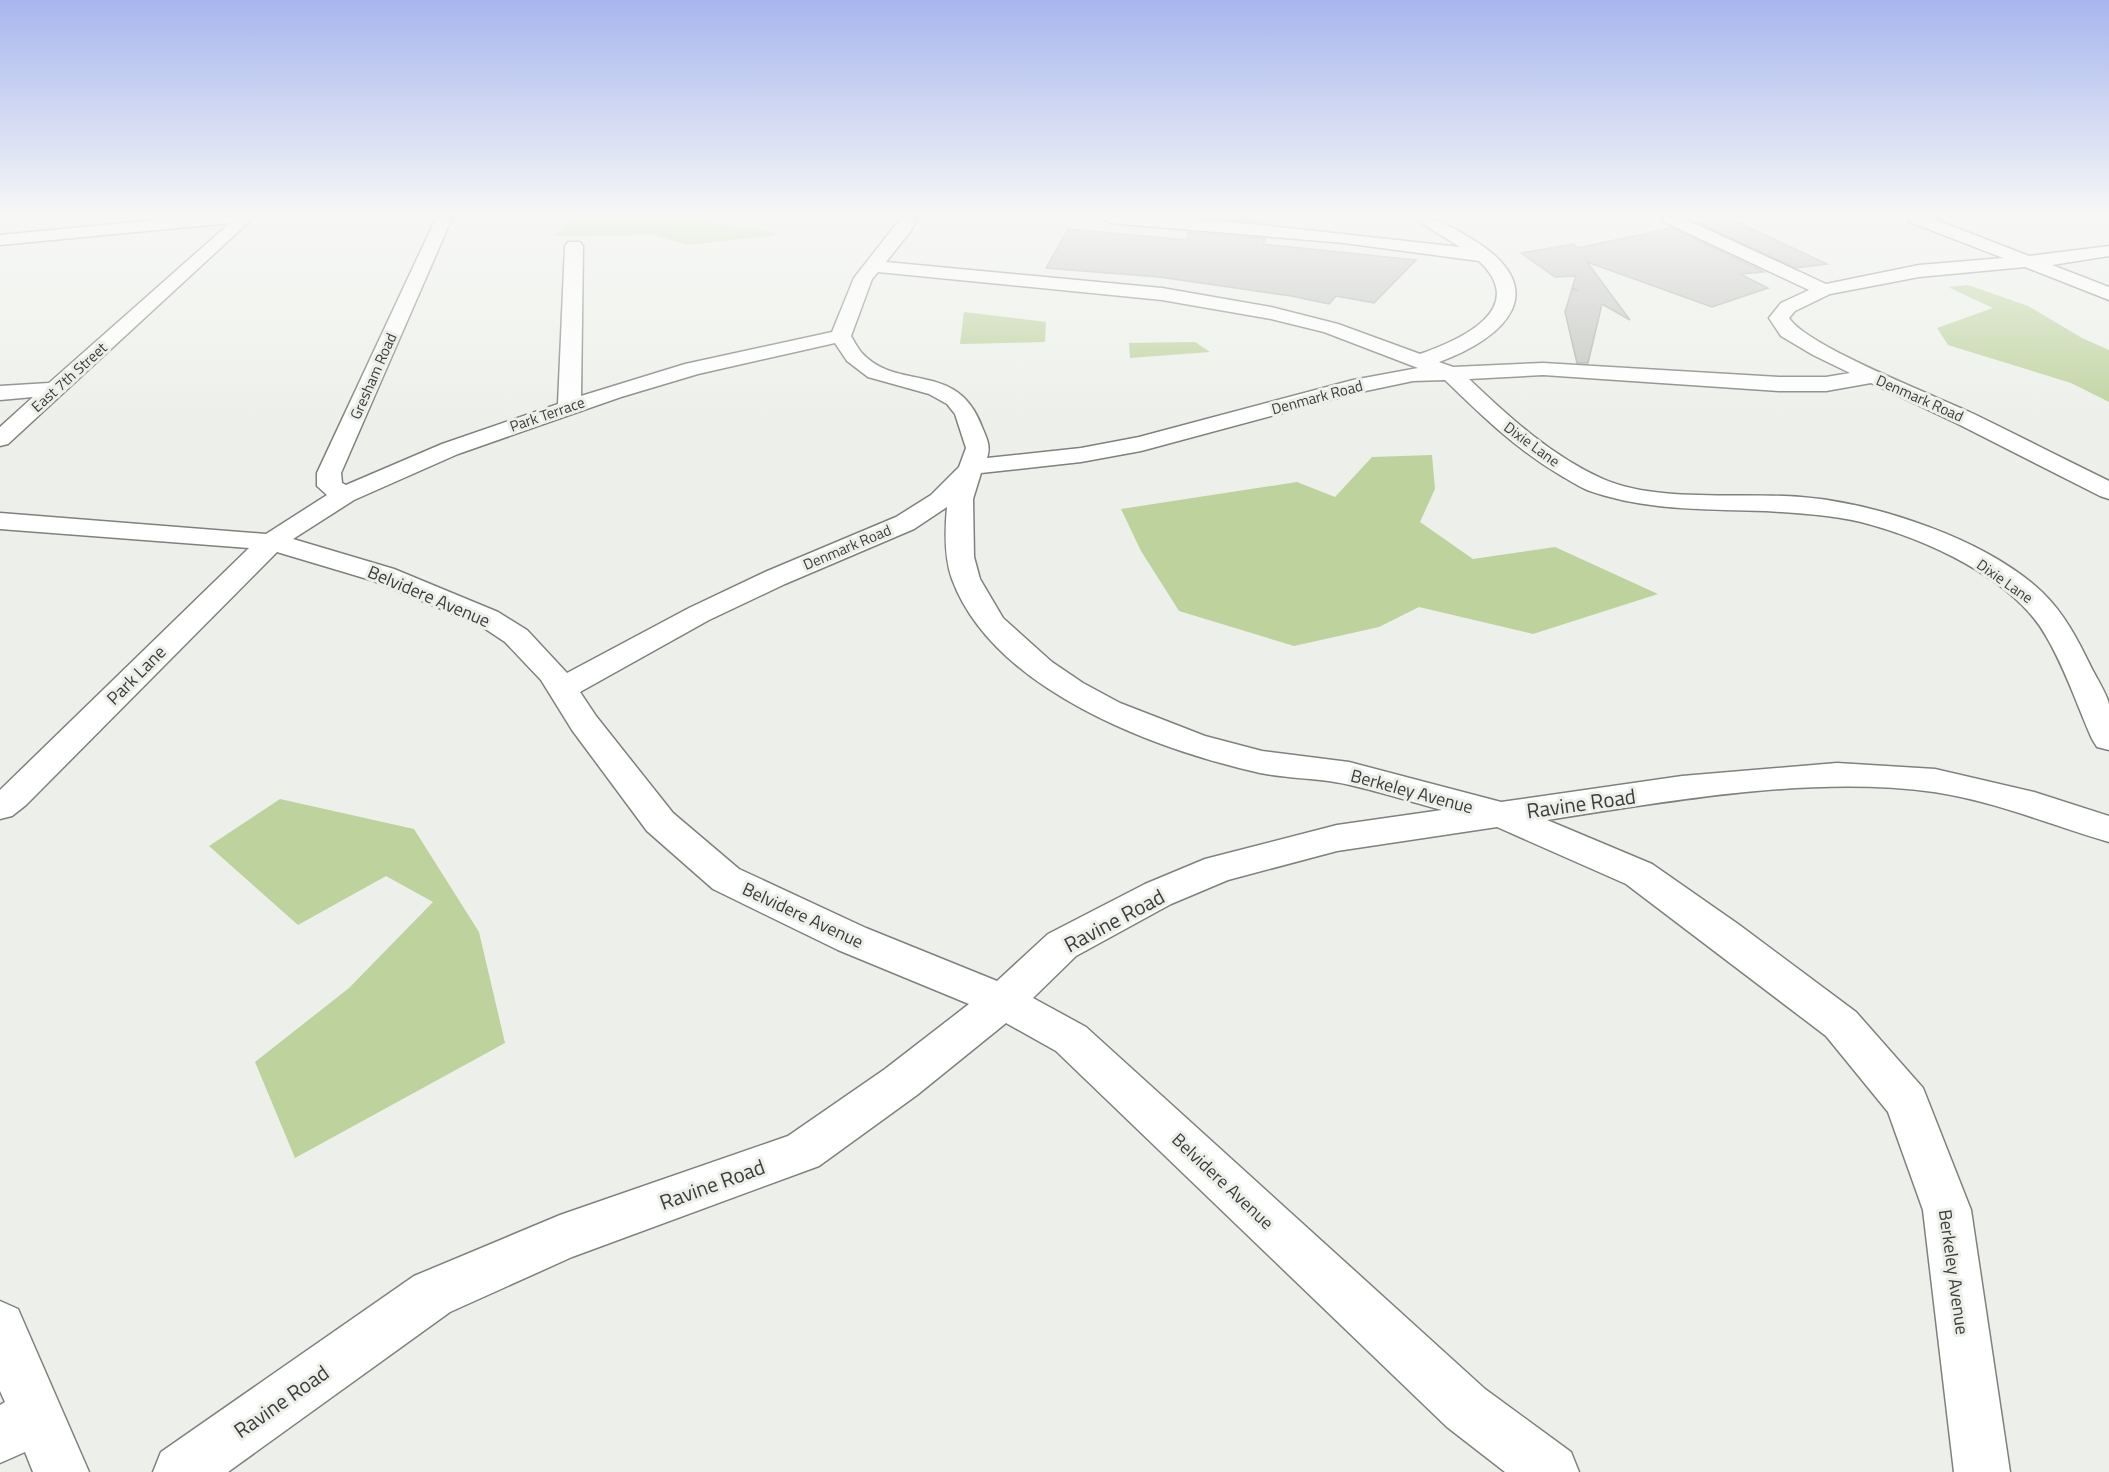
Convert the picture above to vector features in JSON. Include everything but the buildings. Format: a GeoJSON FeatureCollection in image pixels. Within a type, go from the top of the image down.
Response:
{"type":"FeatureCollection","features":[{"type":"Feature","properties":{"kind":"street","name":"East 7th Street"},"geometry":{"type":"LineString","coordinates":[[0,439],[170,287]]}},
{"type":"Feature","properties":{"kind":"street","name":"Gresham Road"},"geometry":{"type":"LineString","coordinates":[[345,495],[330,486],[329,473],[413,287]]}},
{"type":"Feature","properties":{"kind":"street"},"geometry":{"type":"LineString","coordinates":[[569,407],[573,287]]}},
{"type":"Feature","properties":{"kind":"street"},"geometry":{"type":"LineString","coordinates":[[841,336],[858,287]]}},
{"type":"Feature","properties":{"kind":"street","name":"Dixie Lane"},"geometry":{"type":"LineString","coordinates":[[1087,287],[1162,294],[1271,313],[1331,328],[1421,361],[1450,373],[1507,428],[1550,458],[1594,484],[1630,495],[1659,499],[1802,504],[1864,515],[1922,533],[1988,565],[2032,598],[2060,633],[2109,739]]}},
{"type":"Feature","properties":{"kind":"street"},"geometry":{"type":"LineString","coordinates":[[1421,361],[1477,338],[1498,319],[1504,309],[1506,287]]}},
{"type":"Feature","properties":{"kind":"street"},"geometry":{"type":"LineString","coordinates":[[1817,287],[1824,290]]}},
{"type":"Feature","properties":{"kind":"street"},"geometry":{"type":"LineString","coordinates":[[1841,287],[1824,290],[1788,307],[1779,318],[1788,332],[1820,351],[1873,376]]}},
{"type":"Feature","properties":{"kind":"street"},"geometry":{"type":"LineString","coordinates":[[2091,287],[2109,294]]}},
{"type":"Feature","properties":{"kind":"street","name":"Park Terrace"},"geometry":{"type":"LineString","coordinates":[[271,542],[345,495],[450,449],[569,407],[693,369],[841,336]]}},
{"type":"Feature","properties":{"kind":"street","name":"Berkeley Avenue"},"geometry":{"type":"LineString","coordinates":[[841,336],[854,357],[876,372],[937,389],[955,399],[966,414],[974,431],[978,448],[960,500],[960,557],[966,579],[977,601],[993,624],[1041,669],[1072,690],[1109,710],[1194,744],[1262,762],[1349,773],[1500,814],[1639,874],[1724,934],[1840,1024],[1907,1102],[1947,1210],[1982,1472]]}},
{"type":"Feature","properties":{"kind":"street","name":"Denmark Road"},"geometry":{"type":"LineString","coordinates":[[562,689],[699,614],[775,578],[905,522],[940,500],[973,467],[1080,455],[1141,444],[1353,387],[1413,375],[1524,369],[1575,370],[1779,384],[1826,384],[1873,376],[1966,419],[2109,491]]}},
{"type":"Feature","properties":{"kind":"street"},"geometry":{"type":"LineString","coordinates":[[0,393],[56,389]]}},
{"type":"Feature","properties":{"kind":"street","name":"Belvidere Avenue"},"geometry":{"type":"LineString","coordinates":[[0,521],[271,542],[323,555],[384,575],[488,618],[516,636],[553,675],[585,723],[660,822],[726,879],[852,939],[1003,1001],[1071,1039],[1466,1408],[1551,1472]]}},
{"type":"Feature","properties":{"kind":"street","name":"Park Lane"},"geometry":{"type":"LineString","coordinates":[[0,807],[14,796],[271,542]]}},
{"type":"Feature","properties":{"kind":"street","name":"Ravine Road"},"geometry":{"type":"LineString","coordinates":[[181,1472],[432,1294],[560,1238],[803,1152],[901,1082],[1003,1001],[1062,945],[1158,894],[1218,869],[1337,838],[1682,788],[1837,774],[1935,781],[2034,804],[2109,829]]}},
{"type":"Feature","properties":{"kind":"street"},"geometry":{"type":"LineString","coordinates":[[0,1327],[18,1425],[60,1472]]}},
{"type":"Feature","properties":{"kind":"green space"},"geometry":{"type":"Polygon","coordinates":[[[1948,287],[1973,287],[2028,306],[2082,338],[2109,350],[2109,402],[2071,383],[1948,345],[1937,328],[1993,308],[1948,287]]]}},
{"type":"Feature","properties":{"kind":"green space"},"geometry":{"type":"Polygon","coordinates":[[[964,312],[1046,322],[1045,342],[960,344],[964,312]]]}},
{"type":"Feature","properties":{"kind":"green space"},"geometry":{"type":"Polygon","coordinates":[[[1195,342],[1210,352],[1130,358],[1129,343],[1195,342]]]}},
{"type":"Feature","properties":{"kind":"green space"},"geometry":{"type":"Polygon","coordinates":[[[1432,455],[1435,489],[1420,522],[1473,559],[1555,547],[1658,594],[1533,634],[1419,607],[1379,627],[1294,646],[1179,611],[1141,551],[1121,509],[1297,482],[1335,497],[1372,457],[1432,455]]]}},
{"type":"Feature","properties":{"kind":"green space"},"geometry":{"type":"Polygon","coordinates":[[[280,799],[414,829],[479,932],[505,1043],[295,1158],[255,1062],[349,988],[433,902],[386,876],[298,925],[209,846],[280,799]]]}}]}
